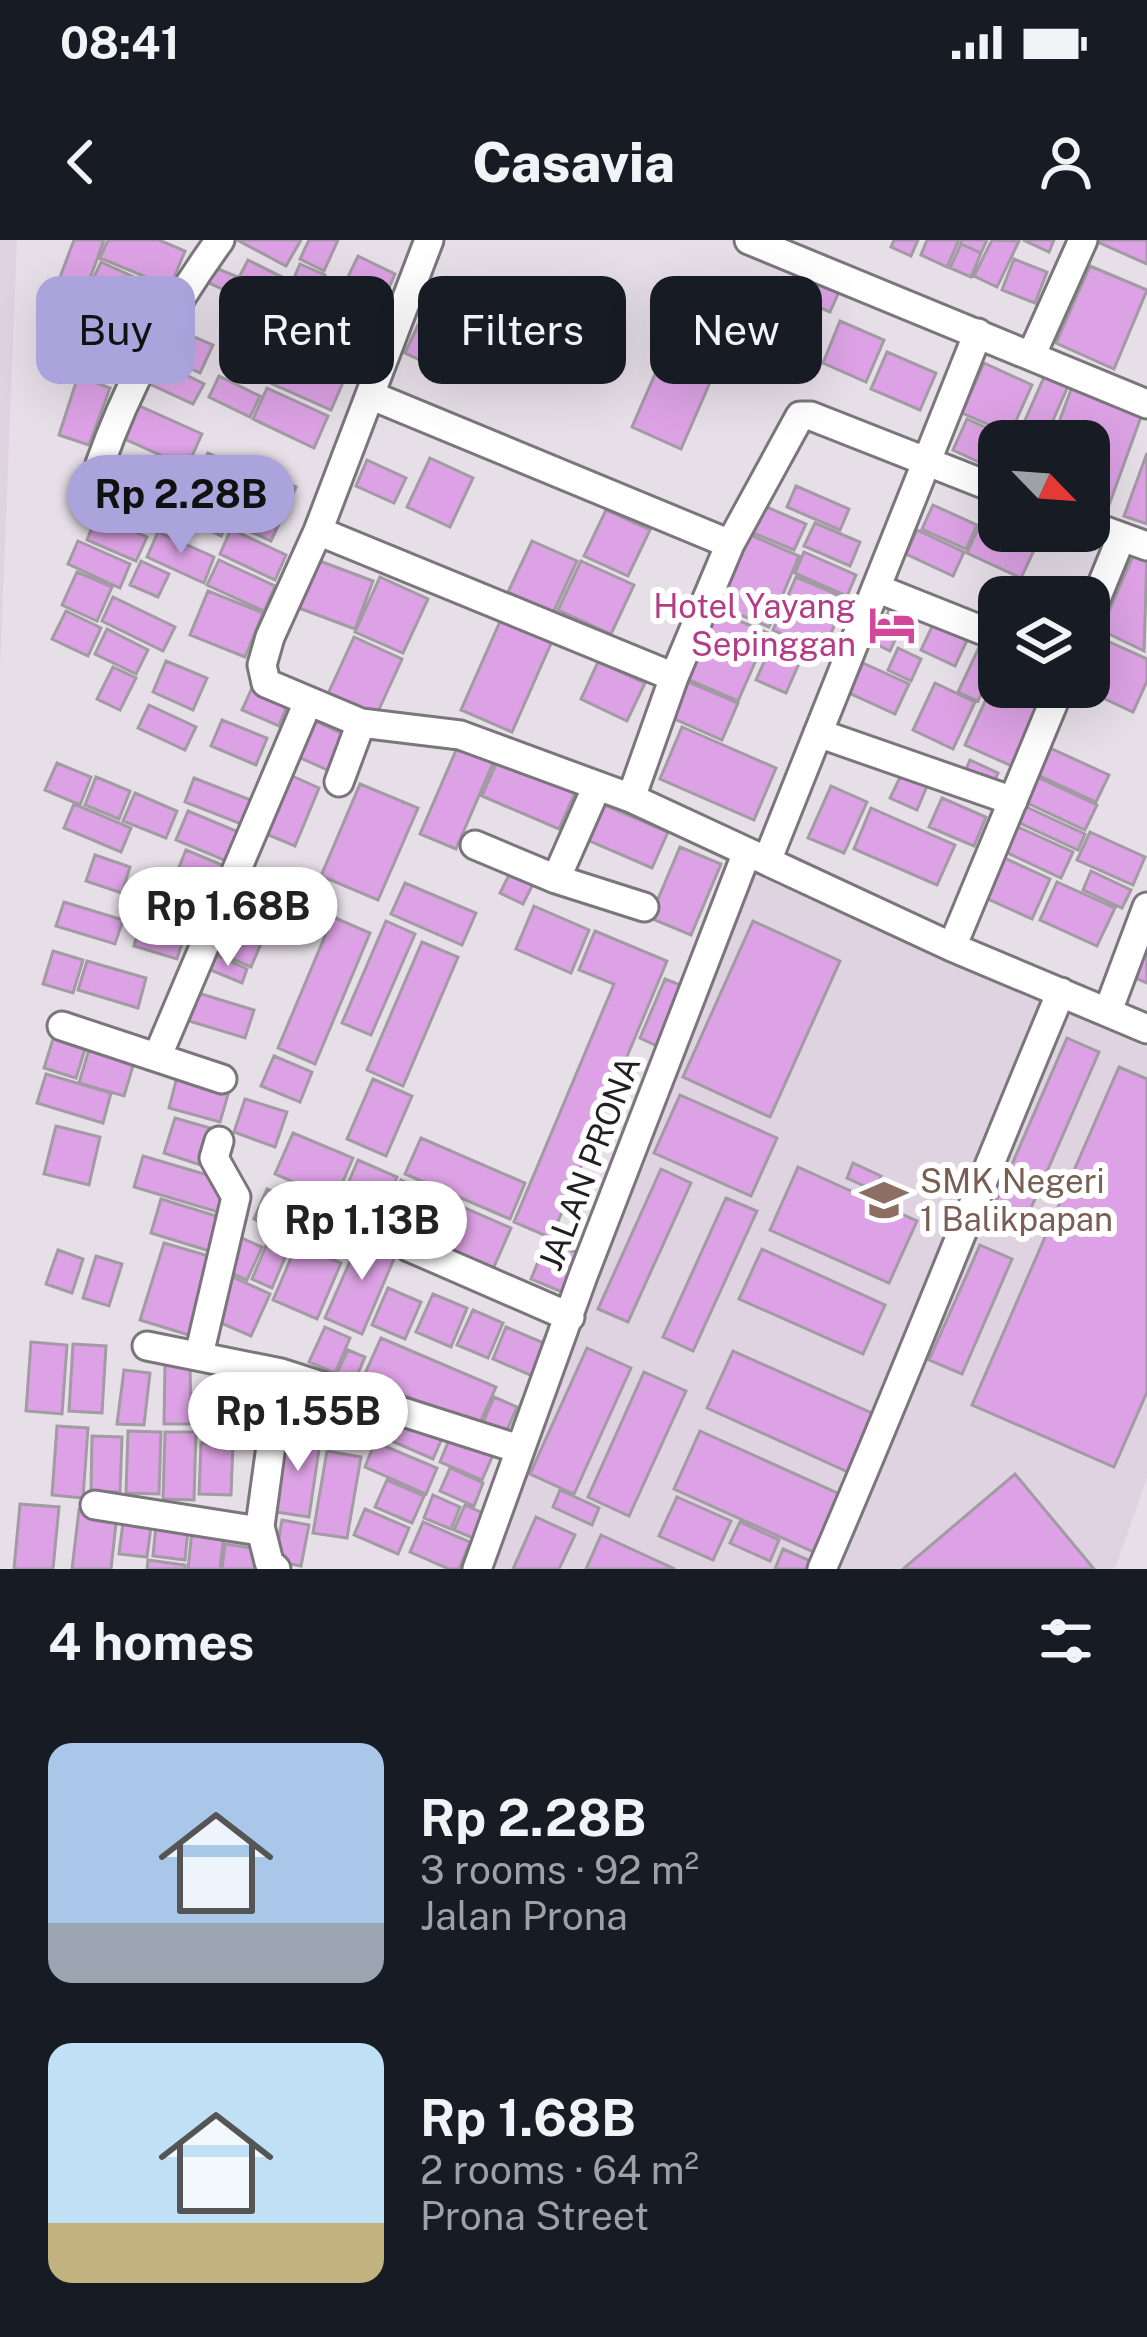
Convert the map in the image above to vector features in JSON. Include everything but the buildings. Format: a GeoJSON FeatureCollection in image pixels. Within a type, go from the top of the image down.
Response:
{"type":"FeatureCollection","features":[{"type":"Feature","properties":{"kind":"street"},"geometry":{"type":"LineString","coordinates":[[100,464],[139,369],[184,288],[220,240]]}},
{"type":"Feature","properties":{"kind":"street"},"geometry":{"type":"LineString","coordinates":[[429,240],[318,531],[270,638],[262,665],[271,687],[361,723],[460,735],[631,799],[952,947],[1147,1029]]}},
{"type":"Feature","properties":{"kind":"street"},"geometry":{"type":"LineString","coordinates":[[748,240],[1147,404]]}},
{"type":"Feature","properties":{"kind":"street"},"geometry":{"type":"LineString","coordinates":[[1031,356],[1083,240]]}},
{"type":"Feature","properties":{"kind":"street","name":"JALAN PRONA"},"geometry":{"type":"LineString","coordinates":[[477,1569],[571,1316],[757,856],[818,733],[978,333]]}},
{"type":"Feature","properties":{"kind":"street"},"geometry":{"type":"LineString","coordinates":[[370,395],[730,544]]}},
{"type":"Feature","properties":{"kind":"street"},"geometry":{"type":"LineString","coordinates":[[631,799],[674,677],[730,544],[800,416],[811,416],[978,482]]}},
{"type":"Feature","properties":{"kind":"street"},"geometry":{"type":"LineString","coordinates":[[318,531],[674,677]]}},
{"type":"Feature","properties":{"kind":"street"},"geometry":{"type":"LineString","coordinates":[[1110,581],[1134,542]]}},
{"type":"Feature","properties":{"kind":"street"},"geometry":{"type":"LineString","coordinates":[[876,588],[978,629]]}},
{"type":"Feature","properties":{"kind":"street"},"geometry":{"type":"LineString","coordinates":[[158,1055],[308,702]]}},
{"type":"Feature","properties":{"kind":"street"},"geometry":{"type":"LineString","coordinates":[[952,947],[1051,708]]}},
{"type":"Feature","properties":{"kind":"street"},"geometry":{"type":"LineString","coordinates":[[339,782],[361,723]]}},
{"type":"Feature","properties":{"kind":"street"},"geometry":{"type":"LineString","coordinates":[[818,733],[1012,801]]}},
{"type":"Feature","properties":{"kind":"street"},"geometry":{"type":"LineString","coordinates":[[556,879],[597,786]]}},
{"type":"Feature","properties":{"kind":"street"},"geometry":{"type":"LineString","coordinates":[[475,845],[644,908]]}},
{"type":"Feature","properties":{"kind":"street"},"geometry":{"type":"LineString","coordinates":[[1108,1011],[1147,907]]}},
{"type":"Feature","properties":{"kind":"street"},"geometry":{"type":"LineString","coordinates":[[822,1569],[901,1389],[976,1192],[1061,992]]}},
{"type":"Feature","properties":{"kind":"street"},"geometry":{"type":"LineString","coordinates":[[62,1026],[222,1078]]}},
{"type":"Feature","properties":{"kind":"street"},"geometry":{"type":"LineString","coordinates":[[199,1355],[236,1197],[214,1158],[219,1141]]}},
{"type":"Feature","properties":{"kind":"street"},"geometry":{"type":"LineString","coordinates":[[409,1247],[571,1316]]}},
{"type":"Feature","properties":{"kind":"street"},"geometry":{"type":"LineString","coordinates":[[147,1346],[281,1373],[519,1449]]}},
{"type":"Feature","properties":{"kind":"street"},"geometry":{"type":"LineString","coordinates":[[276,1569],[269,1562],[260,1526],[281,1373]]}},
{"type":"Feature","properties":{"kind":"street"},"geometry":{"type":"LineString","coordinates":[[95,1504],[253,1530],[260,1526]]}},
{"type":"Feature","properties":{"kind":"shaded area"},"geometry":{"type":"Polygon","coordinates":[[[0,240],[17,240],[0,671],[0,240]]]}},
{"type":"Feature","properties":{"kind":"shaded area","name":"SMK Negeri 1 Balikpapan"},"geometry":{"type":"Polygon","coordinates":[[[755,875],[1147,1048],[1147,1478],[1115,1569],[488,1569],[558,1352],[755,875]]]}},
{"type":"Feature","properties":{"kind":"place","name":"Hotel Yayang Sepinggan"},"geometry":{"type":"Point","coordinates":[892,625]}},
{"type":"Feature","properties":{"kind":"place","name":"SMK Negeri 1 Balikpapan"},"geometry":{"type":"Point","coordinates":[884,1200]}}]}
